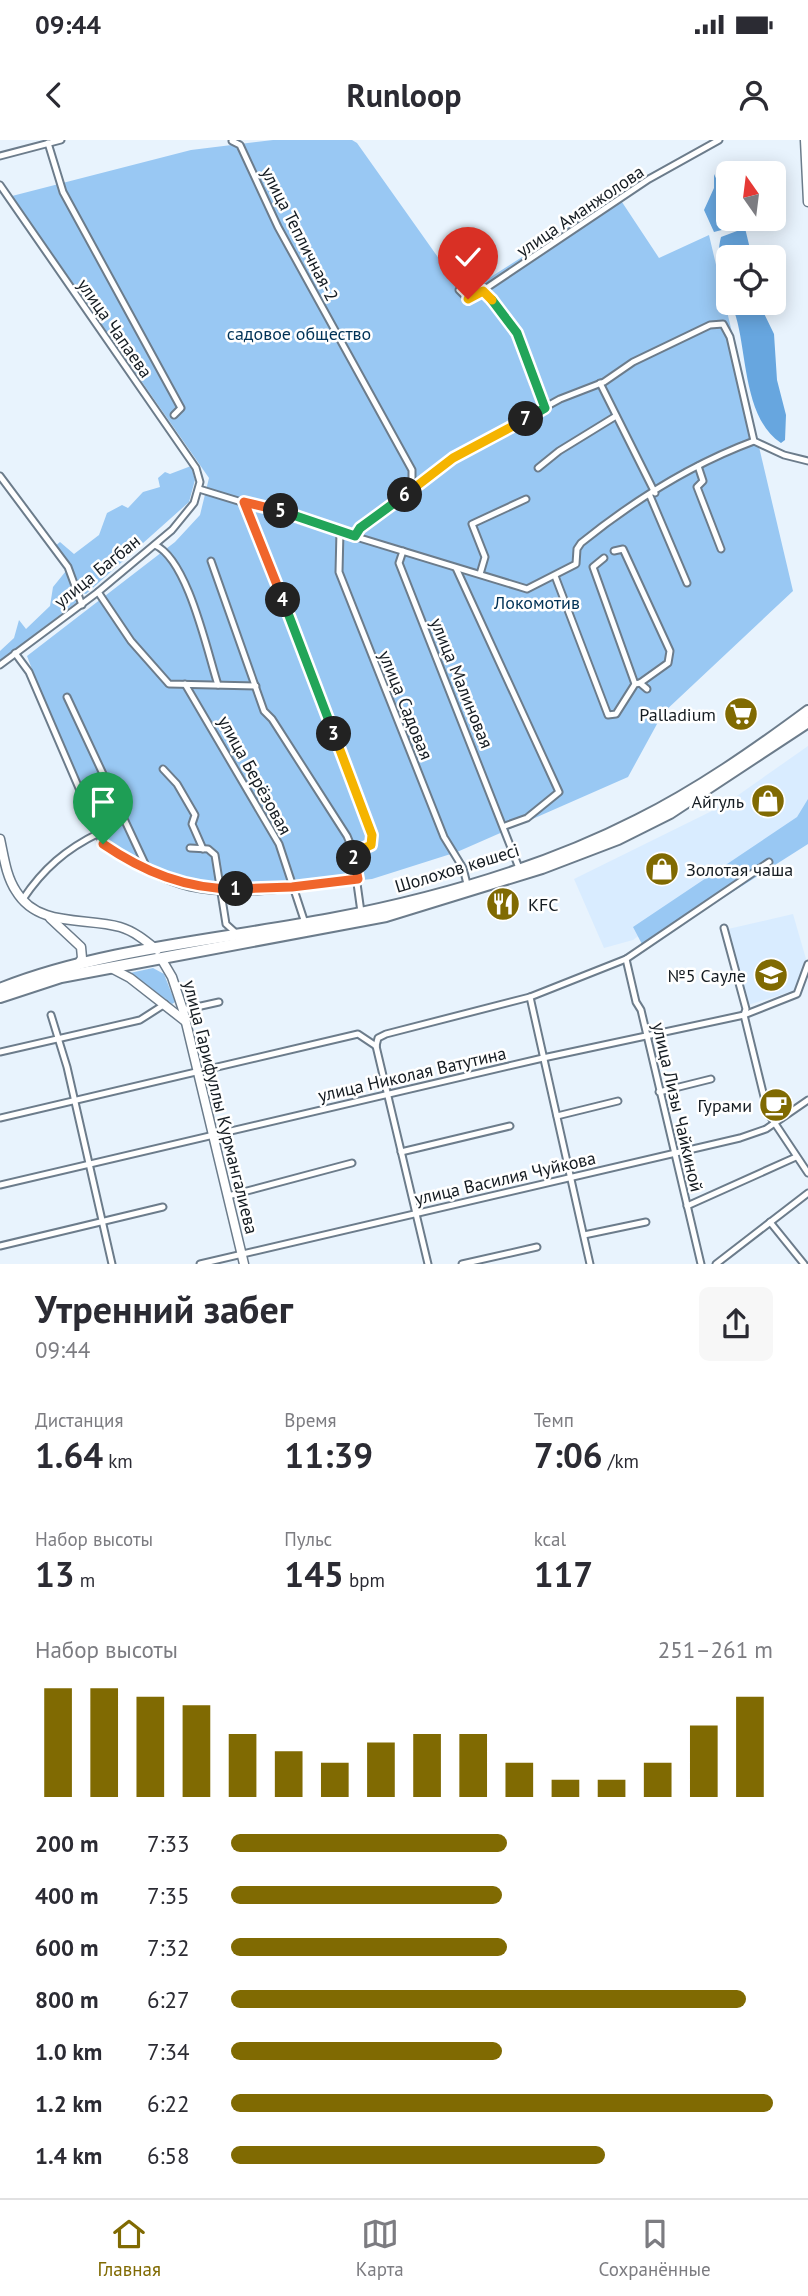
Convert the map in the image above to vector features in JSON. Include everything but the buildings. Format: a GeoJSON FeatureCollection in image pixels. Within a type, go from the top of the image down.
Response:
{"type":"FeatureCollection","features":[{"type":"Feature","properties":{"kind":"highway","name":"Шолохов көшесі"},"geometry":{"type":"LineString","coordinates":[[160,955],[239,935],[361,912],[519,868],[588,842],[654,811],[764,744],[808,711]]}},
{"type":"Feature","properties":{"kind":"highway","name":"Шолохов көшесі"},"geometry":{"type":"LineString","coordinates":[[0,989],[77,965],[160,955],[386,916],[486,887],[586,852],[670,813],[808,722]]}},
{"type":"Feature","properties":{"kind":"highway"},"geometry":{"type":"LineString","coordinates":[[0,997],[61,977],[160,955]]}},
{"type":"Feature","properties":{"kind":"street"},"geometry":{"type":"LineString","coordinates":[[27,140],[31,148]]}},
{"type":"Feature","properties":{"kind":"street"},"geometry":{"type":"LineString","coordinates":[[0,156],[61,140]]}},
{"type":"Feature","properties":{"kind":"street","name":"улица Аманжолова"},"geometry":{"type":"LineString","coordinates":[[483,291],[649,179],[719,140]]}},
{"type":"Feature","properties":{"kind":"street"},"geometry":{"type":"LineString","coordinates":[[805,140],[808,202]]}},
{"type":"Feature","properties":{"kind":"street","name":"улица Тепличная-2"},"geometry":{"type":"LineString","coordinates":[[232,141],[240,145],[278,227],[412,470],[414,484],[411,491]]}},
{"type":"Feature","properties":{"kind":"street"},"geometry":{"type":"LineString","coordinates":[[48,143],[63,192],[181,408],[174,415]]}},
{"type":"Feature","properties":{"kind":"street","name":"улица Чапаева"},"geometry":{"type":"LineString","coordinates":[[0,185],[196,468],[199,489]]}},
{"type":"Feature","properties":{"kind":"street"},"geometry":{"type":"LineString","coordinates":[[459,290],[468,299],[483,291],[517,333],[545,408]]}},
{"type":"Feature","properties":{"kind":"street"},"geometry":{"type":"LineString","coordinates":[[355,536],[360,528],[453,458],[545,408],[600,383],[633,362],[687,336],[723,324],[730,337],[754,441]]}},
{"type":"Feature","properties":{"kind":"street"},"geometry":{"type":"LineString","coordinates":[[600,383],[653,494],[687,583]]}},
{"type":"Feature","properties":{"kind":"street"},"geometry":{"type":"LineString","coordinates":[[538,468],[559,451],[616,416]]}},
{"type":"Feature","properties":{"kind":"street"},"geometry":{"type":"LineString","coordinates":[[199,489],[527,589],[576,564],[577,549],[604,524],[698,466],[754,441],[784,455],[808,461]]}},
{"type":"Feature","properties":{"kind":"street"},"geometry":{"type":"LineString","coordinates":[[698,466],[703,481],[697,487],[721,549]]}},
{"type":"Feature","properties":{"kind":"street"},"geometry":{"type":"LineString","coordinates":[[0,476],[68,567],[82,605]]}},
{"type":"Feature","properties":{"kind":"street","name":"улица Багбан"},"geometry":{"type":"LineString","coordinates":[[0,665],[82,605],[155,545],[184,517],[199,489]]}},
{"type":"Feature","properties":{"kind":"street"},"geometry":{"type":"LineString","coordinates":[[480,575],[485,557],[472,524],[526,499]]}},
{"type":"Feature","properties":{"kind":"street"},"geometry":{"type":"LineString","coordinates":[[244,502],[372,835],[371,845],[353,853]]}},
{"type":"Feature","properties":{"kind":"street","name":"улица Садовая"},"geometry":{"type":"LineString","coordinates":[[340,531],[339,572],[444,837],[463,868],[467,884]]}},
{"type":"Feature","properties":{"kind":"street"},"geometry":{"type":"LineString","coordinates":[[155,545],[174,562],[185,583],[218,685]]}},
{"type":"Feature","properties":{"kind":"street","name":"улица Малиновая"},"geometry":{"type":"LineString","coordinates":[[402,551],[399,563],[505,826],[519,868]]}},
{"type":"Feature","properties":{"kind":"street"},"geometry":{"type":"LineString","coordinates":[[555,576],[608,715],[612,717],[637,683],[668,663],[670,651],[624,551],[614,551]]}},
{"type":"Feature","properties":{"kind":"street"},"geometry":{"type":"LineString","coordinates":[[604,558],[593,567],[637,683],[646,689]]}},
{"type":"Feature","properties":{"kind":"street"},"geometry":{"type":"LineString","coordinates":[[211,561],[264,711],[272,719],[339,824],[353,853],[361,912]]}},
{"type":"Feature","properties":{"kind":"street"},"geometry":{"type":"LineString","coordinates":[[456,567],[559,792],[554,799],[527,818],[505,826]]}},
{"type":"Feature","properties":{"kind":"street"},"geometry":{"type":"LineString","coordinates":[[98,592],[131,641],[169,684],[256,686]]}},
{"type":"Feature","properties":{"kind":"street"},"geometry":{"type":"LineString","coordinates":[[15,653],[29,672],[103,844],[148,869],[191,887],[292,887],[358,879]]}},
{"type":"Feature","properties":{"kind":"street","name":"улица Берёзовая"},"geometry":{"type":"LineString","coordinates":[[185,684],[279,844],[305,923]]}},
{"type":"Feature","properties":{"kind":"street"},"geometry":{"type":"LineString","coordinates":[[67,697],[148,869]]}},
{"type":"Feature","properties":{"kind":"street"},"geometry":{"type":"LineString","coordinates":[[163,769],[177,784],[195,815],[192,824],[202,849]]}},
{"type":"Feature","properties":{"kind":"street"},"geometry":{"type":"LineString","coordinates":[[23,899],[62,853],[99,833]]}},
{"type":"Feature","properties":{"kind":"street"},"geometry":{"type":"LineString","coordinates":[[0,839],[7,872],[16,893],[48,916],[81,947],[82,958],[77,965]]}},
{"type":"Feature","properties":{"kind":"street"},"geometry":{"type":"LineString","coordinates":[[190,848],[202,849],[215,855],[226,924],[229,930],[239,935]]}},
{"type":"Feature","properties":{"kind":"street"},"geometry":{"type":"LineString","coordinates":[[428,1264],[376,1046],[378,1038],[530,998],[626,959],[769,862]]}},
{"type":"Feature","properties":{"kind":"street"},"geometry":{"type":"LineString","coordinates":[[48,916],[122,928],[160,955]]}},
{"type":"Feature","properties":{"kind":"street"},"geometry":{"type":"LineString","coordinates":[[724,928],[746,1009],[744,1016],[762,1096],[773,1125],[808,1173]]}},
{"type":"Feature","properties":{"kind":"street","name":"улица Гарифуллы Курмангалиева"},"geometry":{"type":"LineString","coordinates":[[160,955],[172,977],[183,1010],[243,1259]]}},
{"type":"Feature","properties":{"kind":"street","name":"улица Лизы Чайкиной"},"geometry":{"type":"LineString","coordinates":[[626,959],[647,1035],[701,1264]]}},
{"type":"Feature","properties":{"kind":"street","name":"улица Николая Ватутина"},"geometry":{"type":"LineString","coordinates":[[0,1185],[543,1058],[744,1016],[797,994],[808,964]]}},
{"type":"Feature","properties":{"kind":"street"},"geometry":{"type":"LineString","coordinates":[[109,968],[130,978],[185,1021]]}},
{"type":"Feature","properties":{"kind":"street"},"geometry":{"type":"LineString","coordinates":[[530,998],[590,1264]]}},
{"type":"Feature","properties":{"kind":"street"},"geometry":{"type":"LineString","coordinates":[[183,1010],[219,1002]]}},
{"type":"Feature","properties":{"kind":"street"},"geometry":{"type":"LineString","coordinates":[[0,1052],[140,1020],[165,1004]]}},
{"type":"Feature","properties":{"kind":"street"},"geometry":{"type":"LineString","coordinates":[[51,1016],[59,1037],[112,1264]]}},
{"type":"Feature","properties":{"kind":"street"},"geometry":{"type":"LineString","coordinates":[[0,1118],[74,1103],[358,1034],[376,1046]]}},
{"type":"Feature","properties":{"kind":"street"},"geometry":{"type":"LineString","coordinates":[[659,1092],[711,1079]]}},
{"type":"Feature","properties":{"kind":"street","name":"улица Василия Чуйкова"},"geometry":{"type":"LineString","coordinates":[[200,1264],[243,1259],[416,1214],[740,1138],[773,1125],[808,1100]]}},
{"type":"Feature","properties":{"kind":"street"},"geometry":{"type":"LineString","coordinates":[[557,1116],[618,1101]]}},
{"type":"Feature","properties":{"kind":"street"},"geometry":{"type":"LineString","coordinates":[[401,1152],[510,1126]]}},
{"type":"Feature","properties":{"kind":"street"},"geometry":{"type":"LineString","coordinates":[[687,1206],[796,1157]]}},
{"type":"Feature","properties":{"kind":"street"},"geometry":{"type":"LineString","coordinates":[[228,1196],[352,1163]]}},
{"type":"Feature","properties":{"kind":"street"},"geometry":{"type":"LineString","coordinates":[[716,1264],[808,1193]]}},
{"type":"Feature","properties":{"kind":"street"},"geometry":{"type":"LineString","coordinates":[[0,1246],[163,1207]]}},
{"type":"Feature","properties":{"kind":"street"},"geometry":{"type":"LineString","coordinates":[[584,1235],[646,1222]]}},
{"type":"Feature","properties":{"kind":"street"},"geometry":{"type":"LineString","coordinates":[[770,1223],[804,1264]]}},
{"type":"Feature","properties":{"kind":"street"},"geometry":{"type":"LineString","coordinates":[[462,1264],[537,1247]]}},
{"type":"Feature","properties":{"kind":"shaded area"},"geometry":{"type":"Polygon","coordinates":[[[714,174],[718,231],[714,232],[704,210],[714,188],[714,174]]]}},
{"type":"Feature","properties":{"kind":"shaded area"},"geometry":{"type":"Polygon","coordinates":[[[746,231],[749,245],[719,245],[721,237],[746,231]]]}},
{"type":"Feature","properties":{"kind":"shaded area"},"geometry":{"type":"Polygon","coordinates":[[[735,315],[765,315],[774,334],[777,380],[786,415],[785,440],[781,443],[769,432],[753,402],[735,315]]]}},
{"type":"Feature","properties":{"kind":"shaded area","name":"Золотая чаша"},"geometry":{"type":"Polygon","coordinates":[[[808,746],[808,803],[795,820],[633,940],[604,948],[574,879],[724,805],[808,746]]]}},
{"type":"Feature","properties":{"kind":"shaded area","name":"№5 Сауле"},"geometry":{"type":"Polygon","coordinates":[[[793,914],[806,959],[796,990],[748,1005],[728,929],[793,914]]]}},
{"type":"Feature","properties":{"kind":"green space"},"geometry":{"type":"Polygon","coordinates":[[[273,140],[352,140],[357,143],[464,294],[618,196],[659,258],[709,235],[716,265],[716,315],[728,315],[793,591],[663,713],[628,777],[457,852],[372,879],[302,886],[207,887],[147,867],[95,836],[27,656],[175,542],[200,515],[209,478],[12,196],[191,150],[273,140]]]}},
{"type":"Feature","properties":{"kind":"green space"},"geometry":{"type":"Polygon","coordinates":[[[191,466],[195,480],[189,502],[86,594],[75,591],[77,602],[0,661],[0,651],[14,638],[19,620],[26,629],[50,606],[53,587],[70,566],[54,547],[60,542],[74,554],[99,535],[107,513],[122,505],[128,508],[143,492],[160,487],[158,478],[165,472],[170,474],[191,466]]]}},
{"type":"Feature","properties":{"kind":"green space"},"geometry":{"type":"Polygon","coordinates":[[[808,799],[808,844],[644,948],[633,927],[797,817],[808,799]]]}},
{"type":"Feature","properties":{"kind":"green space"},"geometry":{"type":"Polygon","coordinates":[[[153,968],[164,974],[175,1002],[172,1004],[130,973],[153,968]]]}},
{"type":"Feature","properties":{"kind":"place","name":"Palladium"},"geometry":{"type":"Point","coordinates":[741,714]}},
{"type":"Feature","properties":{"kind":"place","name":"Айгуль"},"geometry":{"type":"Point","coordinates":[768,801]}},
{"type":"Feature","properties":{"kind":"place","name":"Золотая чаша"},"geometry":{"type":"Point","coordinates":[662,869]}},
{"type":"Feature","properties":{"kind":"place","name":"KFC"},"geometry":{"type":"Point","coordinates":[503,904]}},
{"type":"Feature","properties":{"kind":"place","name":"№5 Сауле"},"geometry":{"type":"Point","coordinates":[771,975]}},
{"type":"Feature","properties":{"kind":"place","name":"Гурами"},"geometry":{"type":"Point","coordinates":[776,1105]}},
{"type":"Feature","properties":{"kind":"route"},"geometry":{"type":"LineString","coordinates":[[103,844],[169,880],[191,887],[258,889],[358,879],[353,853],[371,845],[372,835],[244,502],[355,536],[360,528],[453,458],[545,408],[535,388],[517,333],[508,318],[483,291],[468,299]]}},
{"type":"Feature","properties":{"kind":"park label","name":"садовое общество"},"geometry":{"type":"Point","coordinates":[299,333]}},
{"type":"Feature","properties":{"kind":"park label","name":"Локомотив"},"geometry":{"type":"Point","coordinates":[537,602]}}]}
